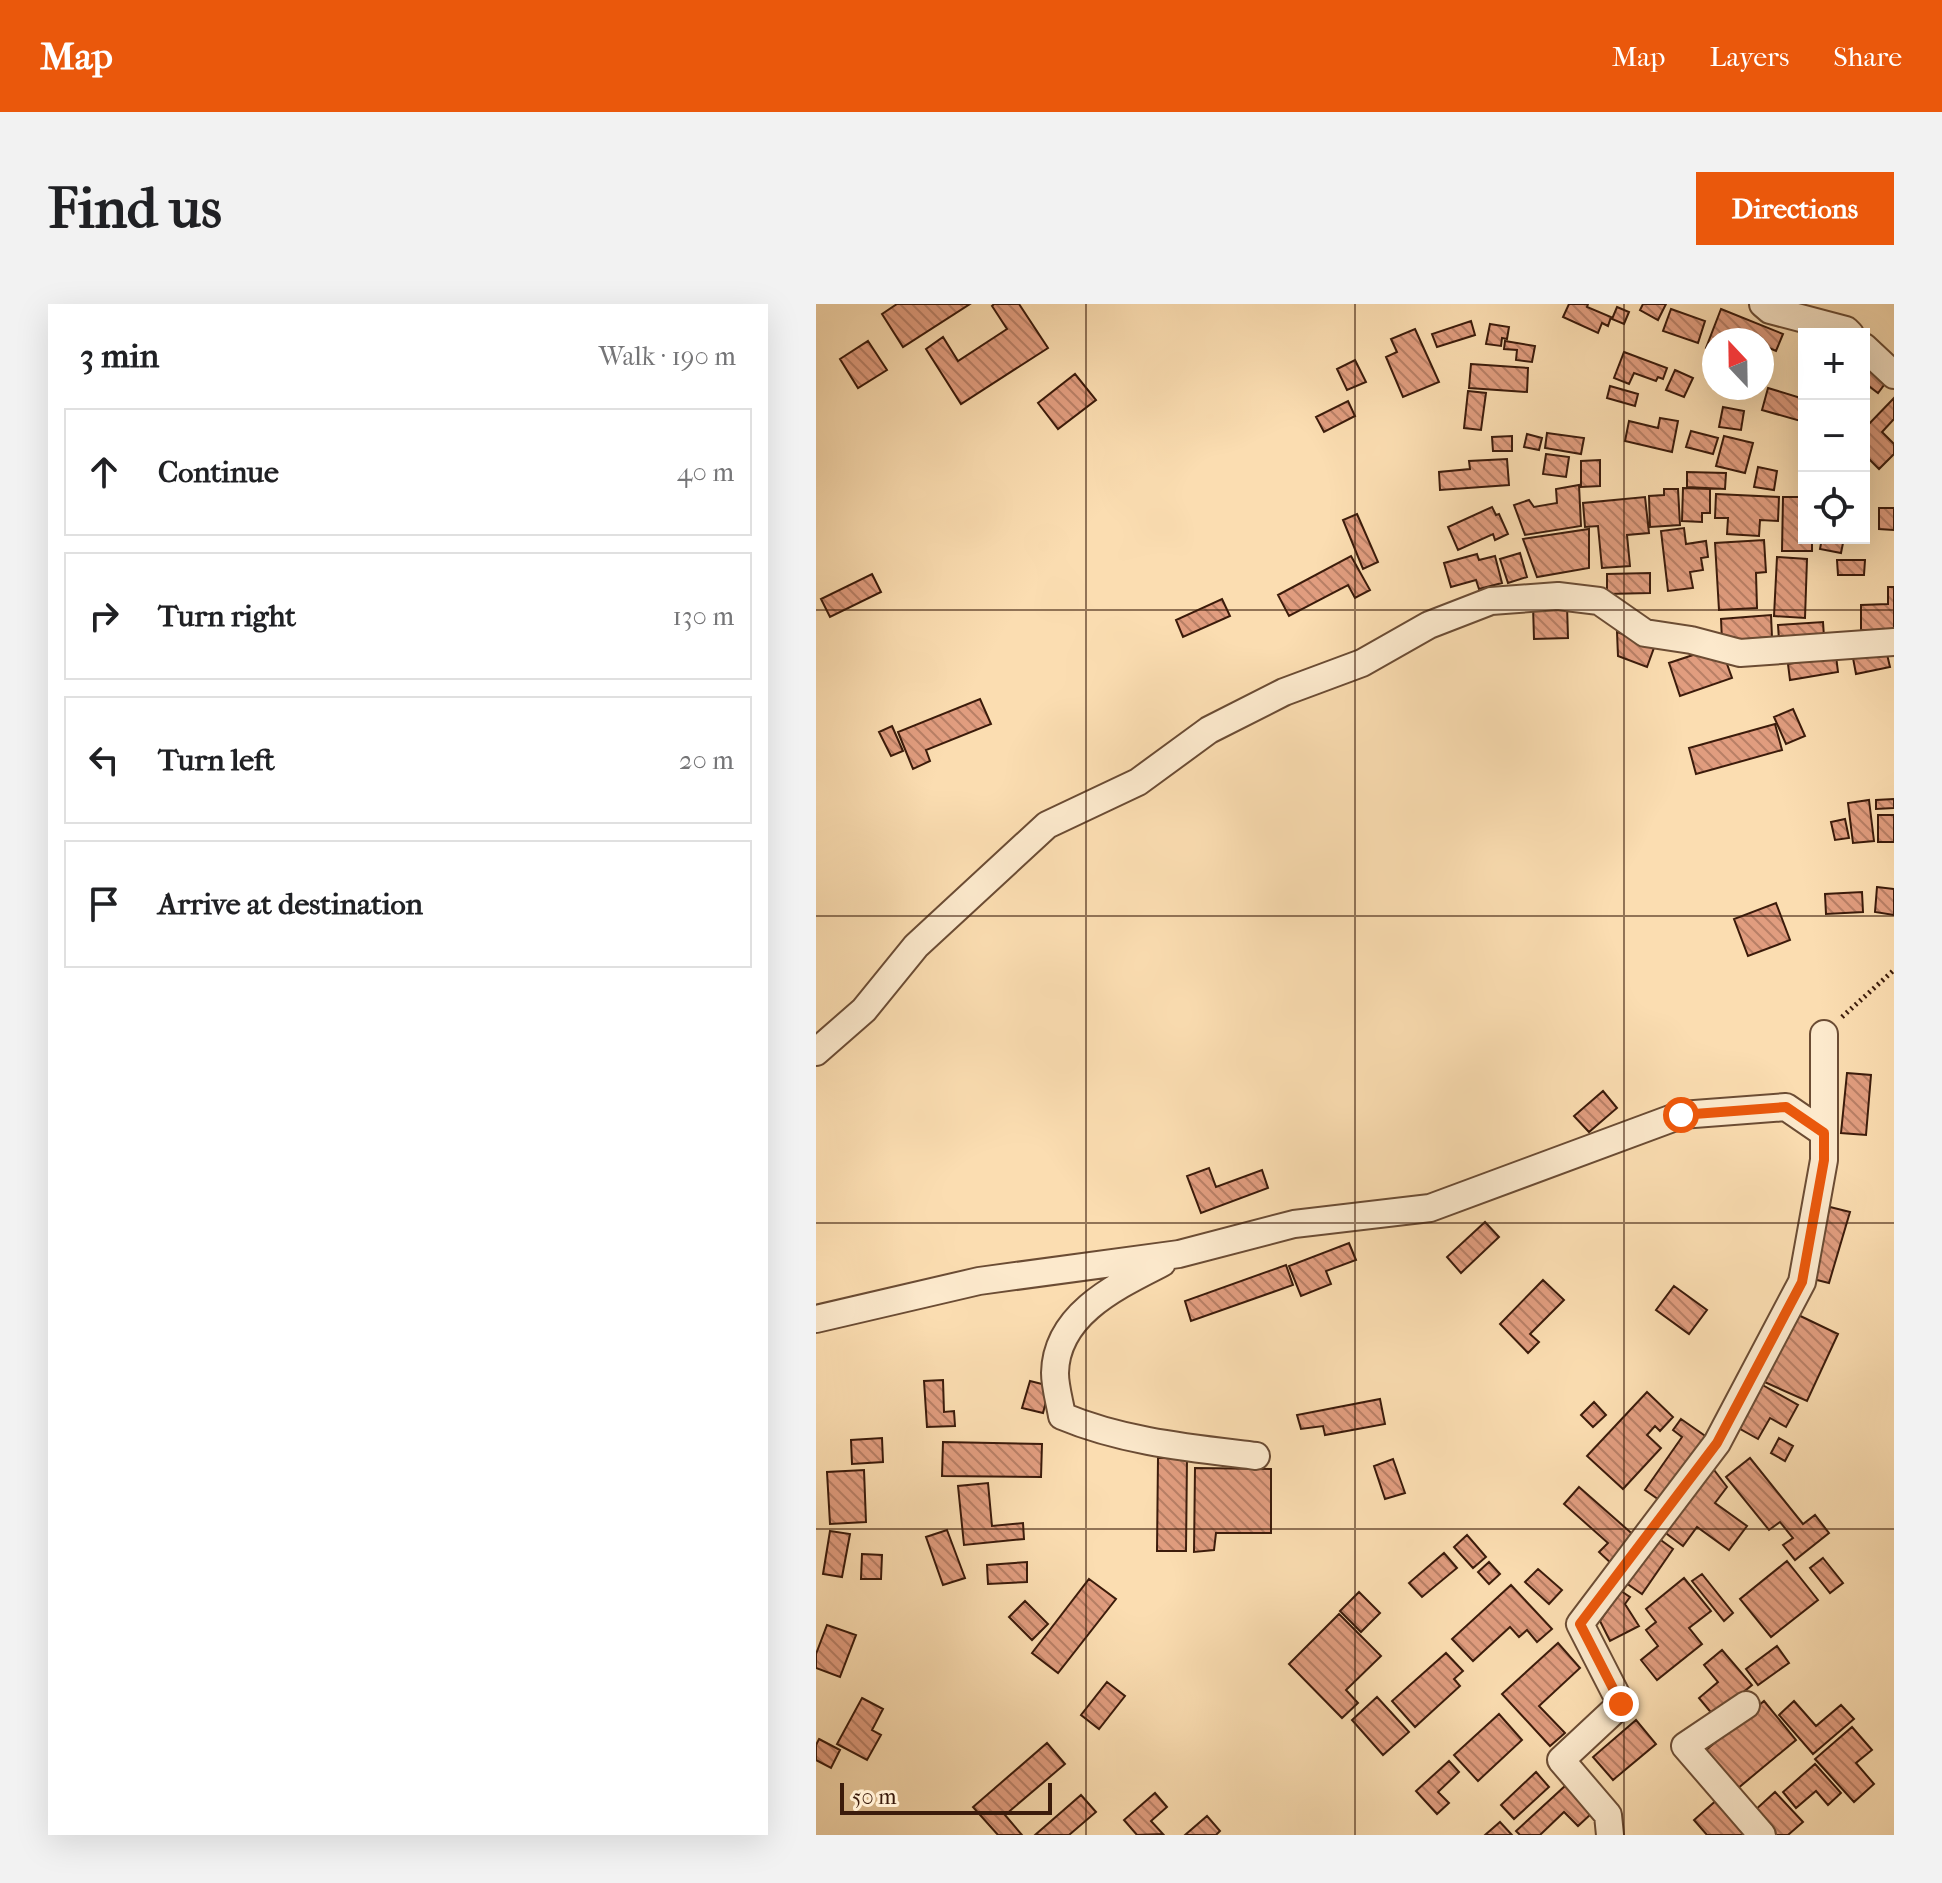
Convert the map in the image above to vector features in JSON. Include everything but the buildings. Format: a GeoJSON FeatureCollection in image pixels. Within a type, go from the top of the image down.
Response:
{"type":"FeatureCollection","features":[{"type":"Feature","properties":{"kind":"street"},"geometry":{"type":"LineString","coordinates":[[1763,304],[1770,310],[1838,328]]}},
{"type":"Feature","properties":{"kind":"street"},"geometry":{"type":"LineString","coordinates":[[1870,353],[1894,375]]}},
{"type":"Feature","properties":{"kind":"street"},"geometry":{"type":"LineString","coordinates":[[816,1052],[864,1010],[916,946],[1047,825],[1138,782],[1209,730],[1284,692],[1362,663],[1429,625],[1491,601],[1558,596],[1599,601],[1645,633],[1691,640],[1740,653],[1894,642]]}},
{"type":"Feature","properties":{"kind":"street"},"geometry":{"type":"LineString","coordinates":[[1610,1835],[1608,1815],[1561,1760],[1621,1704],[1580,1624],[1717,1443],[1802,1282],[1824,1160],[1824,1034]]}},
{"type":"Feature","properties":{"kind":"street"},"geometry":{"type":"LineString","coordinates":[[816,1319],[979,1281],[1179,1254],[1294,1224],[1430,1208],[1681,1115],[1786,1107],[1824,1133]]}},
{"type":"Feature","properties":{"kind":"street"},"geometry":{"type":"LineString","coordinates":[[1179,1254],[1106,1292],[1083,1313],[1062,1342],[1055,1373],[1062,1416],[1146,1442],[1256,1456]]}},
{"type":"Feature","properties":{"kind":"street"},"geometry":{"type":"LineString","coordinates":[[1746,1705],[1685,1746],[1762,1835]]}},
{"type":"Feature","properties":{"kind":"path"},"geometry":{"type":"LineString","coordinates":[[1824,1034],[1894,970]]}},
{"type":"Feature","properties":{"kind":"route"},"geometry":{"type":"LineString","coordinates":[[1621,1704],[1580,1624],[1717,1443],[1802,1282],[1824,1160],[1824,1133],[1786,1107],[1681,1115]]}}]}
